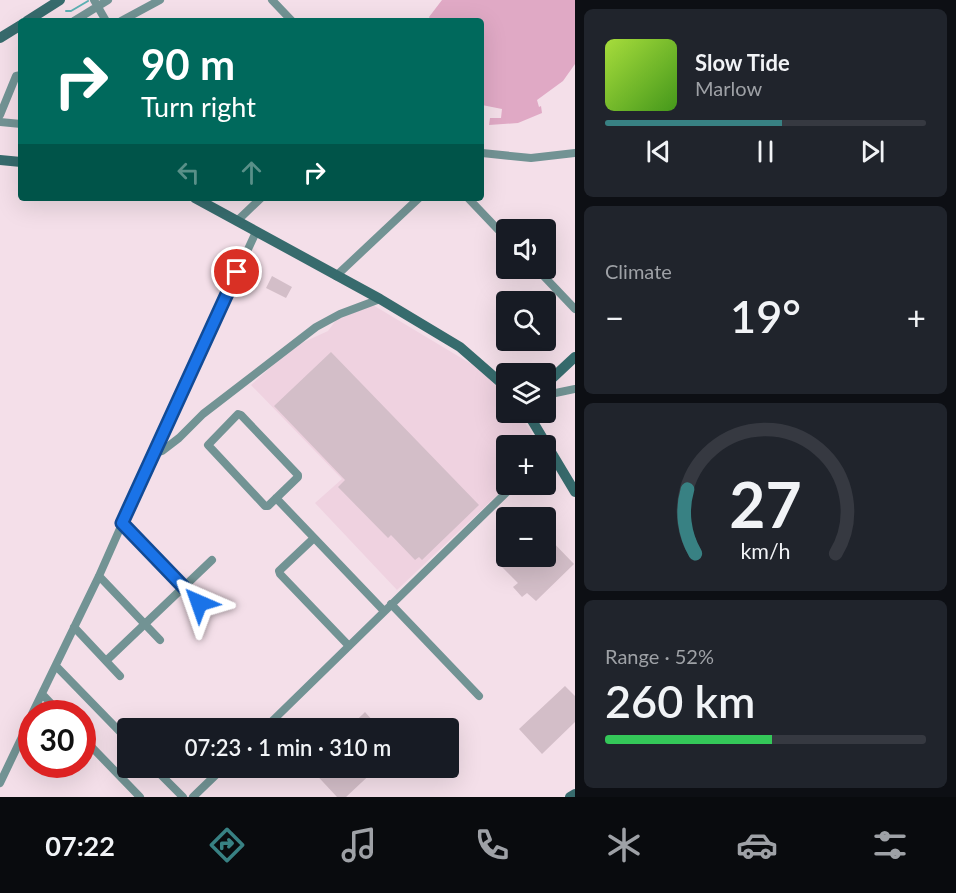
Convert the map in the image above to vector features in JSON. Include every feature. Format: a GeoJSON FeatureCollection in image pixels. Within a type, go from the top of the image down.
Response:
{"type":"FeatureCollection","features":[{"type":"Feature","properties":{"kind":"street"},"geometry":{"type":"LineString","coordinates":[[32,18],[60,0]]}},
{"type":"Feature","properties":{"kind":"street"},"geometry":{"type":"LineString","coordinates":[[78,18],[96,3],[108,0]]}},
{"type":"Feature","properties":{"kind":"street"},"geometry":{"type":"LineString","coordinates":[[128,18],[160,0]]}},
{"type":"Feature","properties":{"kind":"street"},"geometry":{"type":"LineString","coordinates":[[272,0],[289,18]]}},
{"type":"Feature","properties":{"kind":"street"},"geometry":{"type":"LineString","coordinates":[[96,3],[104,18]]}},
{"type":"Feature","properties":{"kind":"street"},"geometry":{"type":"LineString","coordinates":[[0,38],[18,27]]}},
{"type":"Feature","properties":{"kind":"street"},"geometry":{"type":"LineString","coordinates":[[0,115],[18,76]]}},
{"type":"Feature","properties":{"kind":"street"},"geometry":{"type":"LineString","coordinates":[[0,122],[18,124]]}},
{"type":"Feature","properties":{"kind":"street"},"geometry":{"type":"LineString","coordinates":[[484,153],[531,158],[575,153]]}},
{"type":"Feature","properties":{"kind":"street"},"geometry":{"type":"LineString","coordinates":[[0,160],[18,162]]}},
{"type":"Feature","properties":{"kind":"street"},"geometry":{"type":"LineString","coordinates":[[200,201],[380,299],[460,347],[496,378]]}},
{"type":"Feature","properties":{"kind":"street"},"geometry":{"type":"LineString","coordinates":[[237,221],[258,201]]}},
{"type":"Feature","properties":{"kind":"street"},"geometry":{"type":"LineString","coordinates":[[336,276],[416,201]]}},
{"type":"Feature","properties":{"kind":"street"},"geometry":{"type":"LineString","coordinates":[[471,201],[496,227]]}},
{"type":"Feature","properties":{"kind":"street"},"geometry":{"type":"LineString","coordinates":[[39,700],[99,576],[256,231]]}},
{"type":"Feature","properties":{"kind":"street"},"geometry":{"type":"LineString","coordinates":[[546,279],[575,309]]}},
{"type":"Feature","properties":{"kind":"street"},"geometry":{"type":"LineString","coordinates":[[153,454],[162,451],[179,438],[203,414],[316,327],[340,314],[380,299]]}},
{"type":"Feature","properties":{"kind":"street"},"geometry":{"type":"LineString","coordinates":[[556,375],[575,357]]}},
{"type":"Feature","properties":{"kind":"street"},"geometry":{"type":"LineString","coordinates":[[556,393],[572,390],[575,399]]}},
{"type":"Feature","properties":{"kind":"street"},"geometry":{"type":"LineString","coordinates":[[238,414],[298,475],[276,498],[265,506],[208,446],[208,443],[238,414]]}},
{"type":"Feature","properties":{"kind":"street"},"geometry":{"type":"LineString","coordinates":[[556,465],[575,492]]}},
{"type":"Feature","properties":{"kind":"street"},"geometry":{"type":"LineString","coordinates":[[275,718],[504,495]]}},
{"type":"Feature","properties":{"kind":"street"},"geometry":{"type":"LineString","coordinates":[[276,498],[384,611]]}},
{"type":"Feature","properties":{"kind":"street"},"geometry":{"type":"LineString","coordinates":[[122,523],[199,603]]}},
{"type":"Feature","properties":{"kind":"street"},"geometry":{"type":"LineString","coordinates":[[314,538],[279,571],[349,646]]}},
{"type":"Feature","properties":{"kind":"street"},"geometry":{"type":"LineString","coordinates":[[106,661],[212,560]]}},
{"type":"Feature","properties":{"kind":"street"},"geometry":{"type":"LineString","coordinates":[[99,576],[160,640]]}},
{"type":"Feature","properties":{"kind":"street"},"geometry":{"type":"LineString","coordinates":[[391,604],[478,696]]}},
{"type":"Feature","properties":{"kind":"street"},"geometry":{"type":"LineString","coordinates":[[74,627],[120,676]]}},
{"type":"Feature","properties":{"kind":"street"},"geometry":{"type":"LineString","coordinates":[[56,666],[117,729]]}},
{"type":"Feature","properties":{"kind":"street"},"geometry":{"type":"LineString","coordinates":[[42,694],[48,700]]}},
{"type":"Feature","properties":{"kind":"street"},"geometry":{"type":"LineString","coordinates":[[0,783],[18,745]]}},
{"type":"Feature","properties":{"kind":"street"},"geometry":{"type":"LineString","coordinates":[[96,751],[140,797]]}},
{"type":"Feature","properties":{"kind":"street"},"geometry":{"type":"LineString","coordinates":[[164,778],[183,797]]}},
{"type":"Feature","properties":{"kind":"street"},"geometry":{"type":"LineString","coordinates":[[193,797],[213,778]]}},
{"type":"Feature","properties":{"kind":"street"},"geometry":{"type":"LineString","coordinates":[[570,797],[575,794]]}},
{"type":"Feature","properties":{"kind":"shaded area"},"geometry":{"type":"Polygon","coordinates":[[[442,0],[575,0],[575,64],[563,81],[537,100],[542,113],[518,123],[489,125],[490,118],[501,118],[502,109],[484,105],[484,18],[429,17],[442,0]]]}},
{"type":"Feature","properties":{"kind":"shaded area"},"geometry":{"type":"Polygon","coordinates":[[[373,305],[473,365],[496,385],[496,423],[525,423],[533,435],[496,435],[497,495],[397,590],[315,503],[342,479],[251,385],[293,347],[328,331],[336,320],[373,305]]]}},
{"type":"Feature","properties":{"kind":"building"},"geometry":{"type":"Polygon","coordinates":[[[272,276],[292,287],[286,298],[266,288],[272,276]]]}},
{"type":"Feature","properties":{"kind":"building"},"geometry":{"type":"Polygon","coordinates":[[[331,352],[479,505],[422,560],[419,557],[415,560],[391,535],[388,538],[338,487],[345,480],[274,406],[331,352]]]}},
{"type":"Feature","properties":{"kind":"building"},"geometry":{"type":"Polygon","coordinates":[[[556,545],[574,564],[536,601],[527,593],[522,597],[513,587],[518,583],[502,567],[556,567],[556,545]]]}},
{"type":"Feature","properties":{"kind":"building"},"geometry":{"type":"Polygon","coordinates":[[[565,686],[575,696],[575,722],[542,754],[519,729],[565,686]]]}},
{"type":"Feature","properties":{"kind":"building"},"geometry":{"type":"Polygon","coordinates":[[[365,712],[370,718],[359,718],[365,712]]]}},
{"type":"Feature","properties":{"kind":"building"},"geometry":{"type":"Polygon","coordinates":[[[319,778],[366,778],[346,797],[337,797],[319,778]]]}},
{"type":"Feature","properties":{"kind":"waterway"},"geometry":{"type":"LineString","coordinates":[[66,11],[71,11],[88,1]]}},
{"type":"Feature","properties":{"kind":"route"},"geometry":{"type":"LineString","coordinates":[[199,603],[122,523],[237,272]]}}]}
